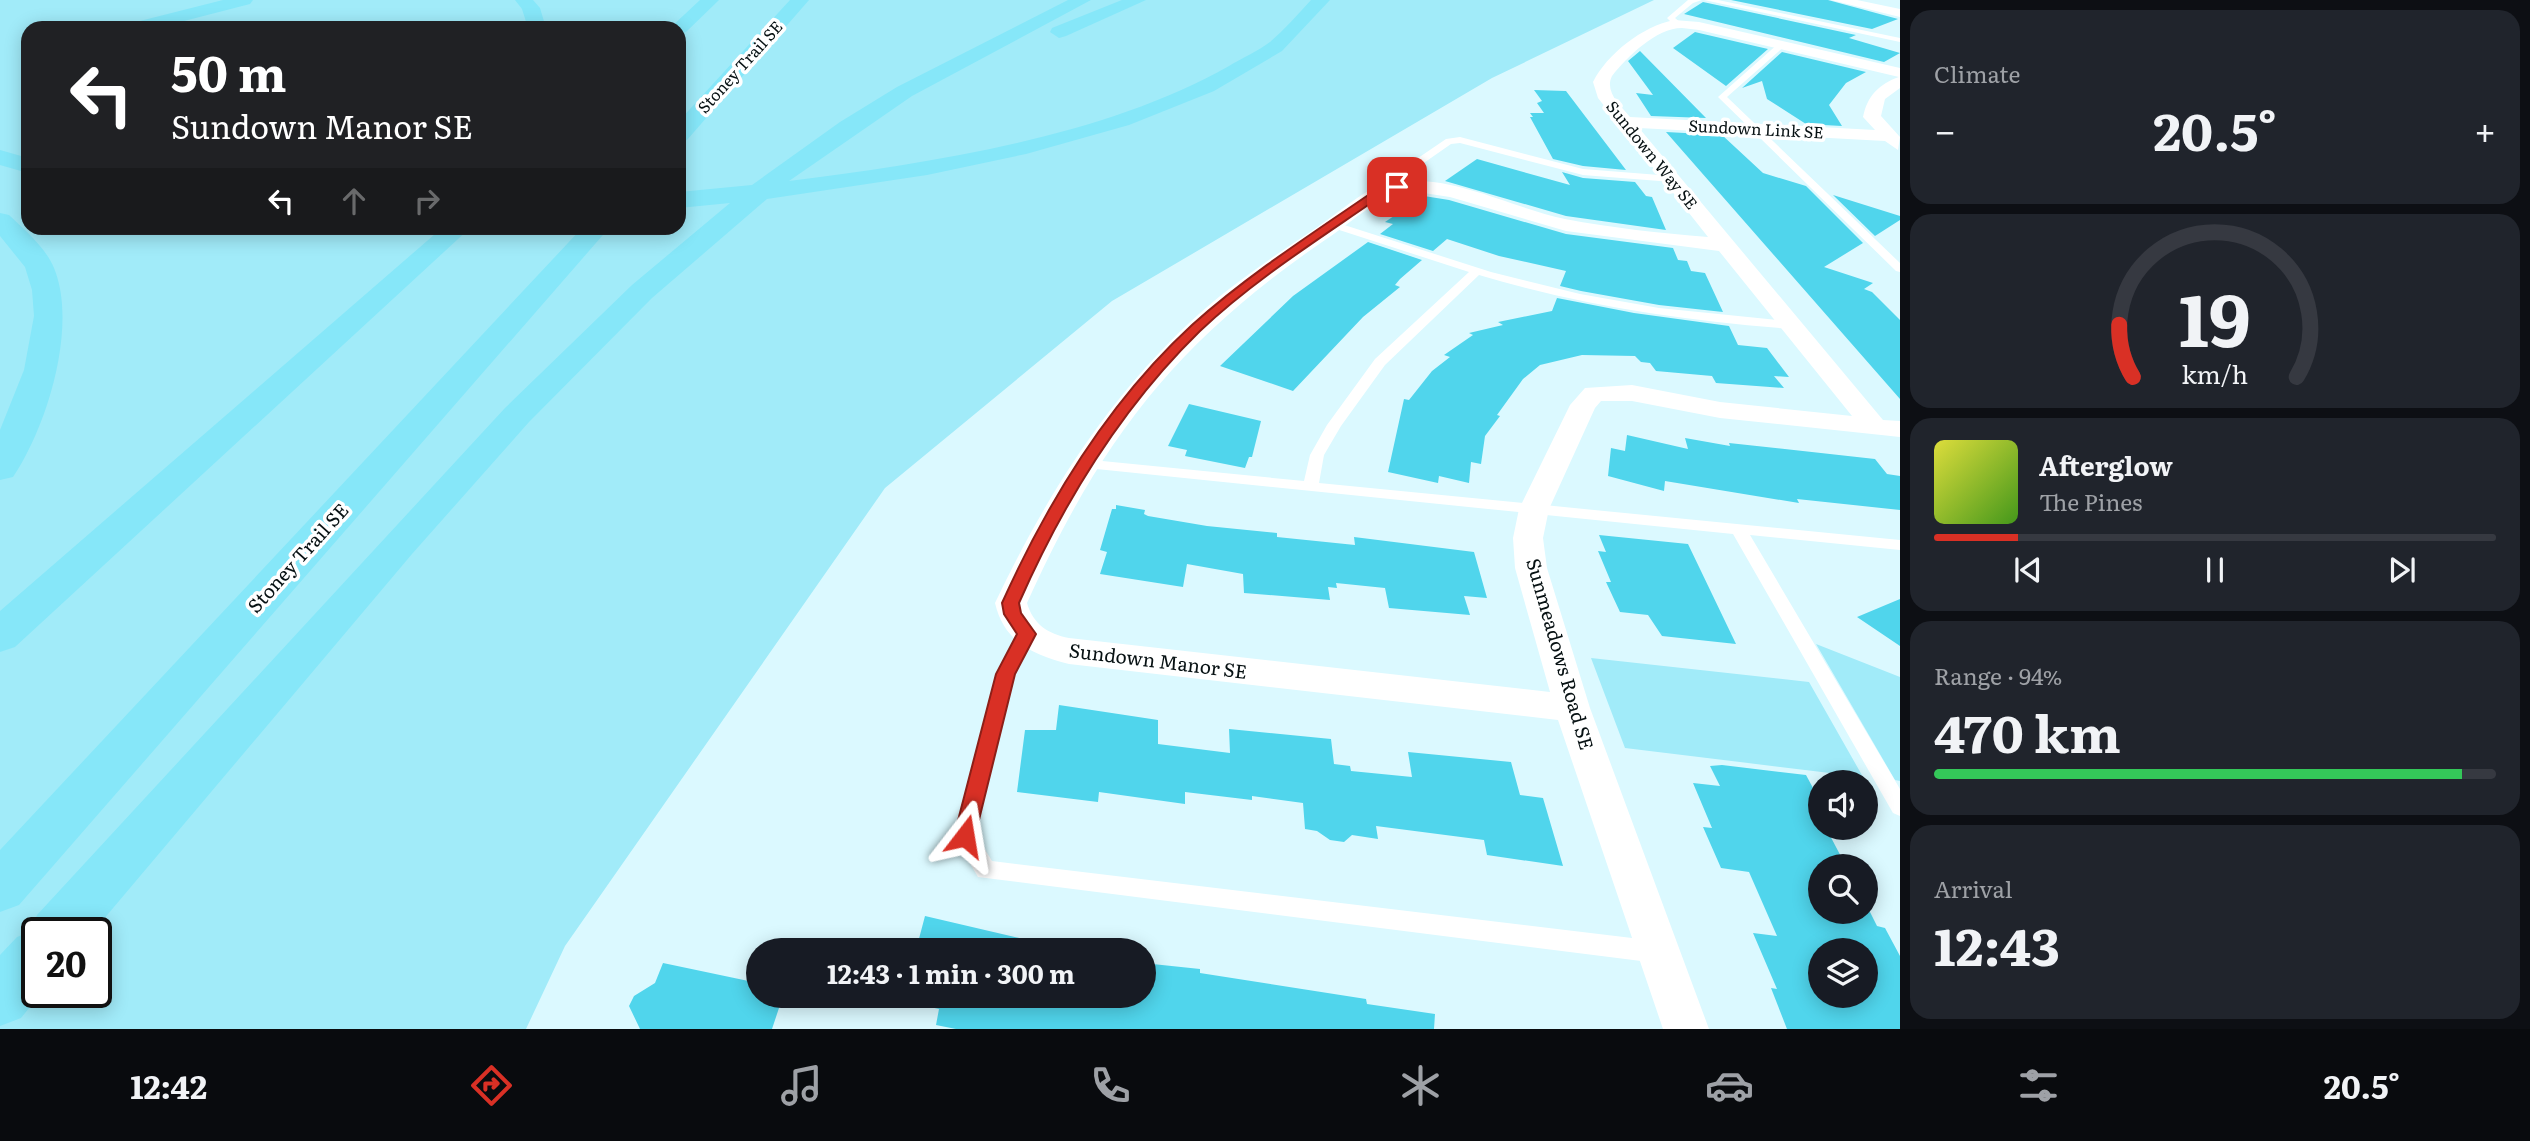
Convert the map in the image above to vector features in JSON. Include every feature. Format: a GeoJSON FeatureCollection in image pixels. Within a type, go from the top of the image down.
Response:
{"type":"FeatureCollection","features":[{"type":"Feature","properties":{"kind":"highway"},"geometry":{"type":"LineString","coordinates":[[162,21],[244,0]]}},
{"type":"Feature","properties":{"kind":"highway"},"geometry":{"type":"LineString","coordinates":[[524,0],[531,8],[535,21]]}},
{"type":"Feature","properties":{"kind":"highway"},"geometry":{"type":"LineString","coordinates":[[686,22],[710,0]]}},
{"type":"Feature","properties":{"kind":"highway","name":"Stoney Trail SE"},"geometry":{"type":"LineString","coordinates":[[686,127],[800,0]]}},
{"type":"Feature","properties":{"kind":"highway"},"geometry":{"type":"LineString","coordinates":[[71,917],[423,516],[555,374],[635,297],[729,216],[792,167],[929,77],[1082,0]]}},
{"type":"Feature","properties":{"kind":"highway"},"geometry":{"type":"LineString","coordinates":[[555,374],[760,213],[828,164],[907,114],[1037,42],[1137,0]]}},
{"type":"Feature","properties":{"kind":"highway"},"geometry":{"type":"LineString","coordinates":[[686,199],[906,171],[1073,134],[1197,91],[1230,76],[1275,49],[1298,31],[1321,0]]}},
{"type":"Feature","properties":{"kind":"highway"},"geometry":{"type":"LineString","coordinates":[[0,157],[21,164]]}},
{"type":"Feature","properties":{"kind":"highway"},"geometry":{"type":"LineString","coordinates":[[0,221],[39,267],[48,308],[45,357],[27,409],[0,469]]}},
{"type":"Feature","properties":{"kind":"highway"},"geometry":{"type":"LineString","coordinates":[[0,636],[448,235]]}},
{"type":"Feature","properties":{"kind":"highway","name":"Stoney Trail SE"},"geometry":{"type":"LineString","coordinates":[[0,888],[590,235]]}},
{"type":"Feature","properties":{"kind":"highway"},"geometry":{"type":"LineString","coordinates":[[0,998],[21,974]]}},
{"type":"Feature","properties":{"kind":"street"},"geometry":{"type":"LineString","coordinates":[[1838,0],[1900,13]]}},
{"type":"Feature","properties":{"kind":"street"},"geometry":{"type":"LineString","coordinates":[[1678,24],[1900,73]]}},
{"type":"Feature","properties":{"kind":"street","name":"Sundown Way SE"},"geometry":{"type":"LineString","coordinates":[[1678,24],[1664,27],[1613,63],[1603,75],[1604,95],[1792,325],[1888,428]]}},
{"type":"Feature","properties":{"kind":"street"},"geometry":{"type":"LineString","coordinates":[[1896,140],[1872,117],[1874,104],[1881,92],[1900,82]]}},
{"type":"Feature","properties":{"kind":"street","name":"Sundown Link SE"},"geometry":{"type":"LineString","coordinates":[[1625,122],[1896,140]]}},
{"type":"Feature","properties":{"kind":"street"},"geometry":{"type":"LineString","coordinates":[[1027,634],[1012,614],[1011,603],[1040,539],[1082,464],[1143,387],[1196,328],[1266,271],[1384,189],[1408,186],[1436,190],[1581,228],[1726,245]]}},
{"type":"Feature","properties":{"kind":"street","name":"Sunmeadows Road SE"},"geometry":{"type":"LineString","coordinates":[[1686,1029],[1572,708],[1531,568],[1528,538],[1534,509],[1583,405],[1594,393],[1632,393],[1720,411],[1888,428]]}},
{"type":"Feature","properties":{"kind":"street","name":"Sundown Manor SE"},"geometry":{"type":"LineString","coordinates":[[1027,634],[1046,645],[1069,651],[1572,708]]}},
{"type":"Feature","properties":{"kind":"lane"},"geometry":{"type":"LineString","coordinates":[[1678,24],[1671,18],[1691,1],[1698,0]]}},
{"type":"Feature","properties":{"kind":"lane"},"geometry":{"type":"LineString","coordinates":[[1708,0],[1900,40]]}},
{"type":"Feature","properties":{"kind":"lane"},"geometry":{"type":"LineString","coordinates":[[1782,45],[1722,97],[1900,269]]}},
{"type":"Feature","properties":{"kind":"lane"},"geometry":{"type":"LineString","coordinates":[[1408,186],[1403,173],[1449,141],[1460,140],[1583,172],[1672,179]]}},
{"type":"Feature","properties":{"kind":"lane"},"geometry":{"type":"LineString","coordinates":[[1334,225],[1476,272],[1582,298],[1651,311],[1792,325]]}},
{"type":"Feature","properties":{"kind":"lane"},"geometry":{"type":"LineString","coordinates":[[1310,486],[1317,454],[1334,425],[1380,362],[1476,272]]}},
{"type":"Feature","properties":{"kind":"lane"},"geometry":{"type":"LineString","coordinates":[[1082,464],[1900,545]]}},
{"type":"Feature","properties":{"kind":"lane"},"geometry":{"type":"LineString","coordinates":[[1738,529],[1900,807]]}},
{"type":"Feature","properties":{"kind":"lane"},"geometry":{"type":"LineString","coordinates":[[1027,634],[1005,674],[965,836],[986,870],[1660,953]]}},
{"type":"Feature","properties":{"kind":"shaded area"},"geometry":{"type":"Polygon","coordinates":[[[0,0],[1654,0],[1492,78],[1112,301],[885,488],[565,946],[526,1029],[0,1029],[0,0]]]}},
{"type":"Feature","properties":{"kind":"shaded area"},"geometry":{"type":"Polygon","coordinates":[[[1816,644],[1900,677],[1900,781],[1895,780],[1816,644]]]}},
{"type":"Feature","properties":{"kind":"shaded area"},"geometry":{"type":"Polygon","coordinates":[[[1591,658],[1809,682],[1859,770],[1808,770],[1625,748],[1591,658]]]}},
{"type":"Feature","properties":{"kind":"building"},"geometry":{"type":"Polygon","coordinates":[[[1731,0],[1828,0],[1898,19],[1872,29],[1731,0]]]}},
{"type":"Feature","properties":{"kind":"building"},"geometry":{"type":"Polygon","coordinates":[[[1703,2],[1856,35],[1849,38],[1900,53],[1884,62],[1684,14],[1703,2]]]}},
{"type":"Feature","properties":{"kind":"building"},"geometry":{"type":"Polygon","coordinates":[[[1695,32],[1768,49],[1726,86],[1673,48],[1695,32]]]}},
{"type":"Feature","properties":{"kind":"building"},"geometry":{"type":"Polygon","coordinates":[[[1640,51],[1706,118],[1651,116],[1636,93],[1653,95],[1628,61],[1640,51]]]}},
{"type":"Feature","properties":{"kind":"building"},"geometry":{"type":"Polygon","coordinates":[[[1782,52],[1866,72],[1846,83],[1829,105],[1842,126],[1806,124],[1767,99],[1762,81],[1742,88],[1782,52]]]}},
{"type":"Feature","properties":{"kind":"building"},"geometry":{"type":"Polygon","coordinates":[[[1534,90],[1566,91],[1626,170],[1583,166],[1553,159],[1530,117],[1533,117],[1530,113],[1544,113],[1537,103],[1542,101],[1534,90]]]}},
{"type":"Feature","properties":{"kind":"building"},"geometry":{"type":"Polygon","coordinates":[[[1666,132],[1722,135],[1763,173],[1806,186],[1863,243],[1824,267],[1873,283],[1864,289],[1872,292],[1900,320],[1900,399],[1666,132]]]}},
{"type":"Feature","properties":{"kind":"building"},"geometry":{"type":"Polygon","coordinates":[[[1477,159],[1570,185],[1562,172],[1583,178],[1635,182],[1646,196],[1652,197],[1666,230],[1566,216],[1445,181],[1477,159]]]}},
{"type":"Feature","properties":{"kind":"building"},"geometry":{"type":"Polygon","coordinates":[[[1833,195],[1900,216],[1900,220],[1875,236],[1833,195]]]}},
{"type":"Feature","properties":{"kind":"building"},"geometry":{"type":"Polygon","coordinates":[[[1424,196],[1449,200],[1566,234],[1673,248],[1678,260],[1687,261],[1691,271],[1705,273],[1723,312],[1659,305],[1581,291],[1560,286],[1566,271],[1499,256],[1447,239],[1433,251],[1380,234],[1393,224],[1385,222],[1424,196]]]}},
{"type":"Feature","properties":{"kind":"building"},"geometry":{"type":"Polygon","coordinates":[[[1368,242],[1422,260],[1395,285],[1400,287],[1363,317],[1293,391],[1220,366],[1293,296],[1368,242]]]}},
{"type":"Feature","properties":{"kind":"building"},"geometry":{"type":"Polygon","coordinates":[[[1557,298],[1634,313],[1729,326],[1738,345],[1767,348],[1789,377],[1774,376],[1784,388],[1716,383],[1712,376],[1656,371],[1650,363],[1641,362],[1635,356],[1582,355],[1540,365],[1523,379],[1485,436],[1481,464],[1471,462],[1469,483],[1439,476],[1438,483],[1388,472],[1404,399],[1409,400],[1432,371],[1450,357],[1444,355],[1473,335],[1469,333],[1503,325],[1498,322],[1552,311],[1557,298]]]}},
{"type":"Feature","properties":{"kind":"building"},"geometry":{"type":"Polygon","coordinates":[[[1189,404],[1261,421],[1252,457],[1249,457],[1245,468],[1185,456],[1187,450],[1168,446],[1189,404]]]}},
{"type":"Feature","properties":{"kind":"building"},"geometry":{"type":"Polygon","coordinates":[[[1627,435],[1688,449],[1685,438],[1730,446],[1729,443],[1875,459],[1887,474],[1900,476],[1900,510],[1797,499],[1799,503],[1665,481],[1664,491],[1608,476],[1611,448],[1625,451],[1627,435]]]}},
{"type":"Feature","properties":{"kind":"building"},"geometry":{"type":"Polygon","coordinates":[[[1116,505],[1145,510],[1144,514],[1148,516],[1207,526],[1277,533],[1277,537],[1355,545],[1354,537],[1474,552],[1487,598],[1464,596],[1470,615],[1389,608],[1385,588],[1336,583],[1337,588],[1328,587],[1330,600],[1244,593],[1243,574],[1187,564],[1183,587],[1100,574],[1107,552],[1100,550],[1112,509],[1116,509],[1116,505]]]}},
{"type":"Feature","properties":{"kind":"building"},"geometry":{"type":"Polygon","coordinates":[[[1599,535],[1688,544],[1736,644],[1662,636],[1648,615],[1620,612],[1606,582],[1611,582],[1598,551],[1606,552],[1599,535]]]}},
{"type":"Feature","properties":{"kind":"building"},"geometry":{"type":"Polygon","coordinates":[[[1900,599],[1900,646],[1857,617],[1900,599]]]}},
{"type":"Feature","properties":{"kind":"building"},"geometry":{"type":"Polygon","coordinates":[[[1059,705],[1158,720],[1158,744],[1230,753],[1229,729],[1331,739],[1334,764],[1350,766],[1351,771],[1412,777],[1408,752],[1511,762],[1520,795],[1543,798],[1563,866],[1487,855],[1484,840],[1376,826],[1378,839],[1352,835],[1344,842],[1330,840],[1317,831],[1305,829],[1303,803],[1252,796],[1252,800],[1185,792],[1185,804],[1099,792],[1098,802],[1017,792],[1025,730],[1056,730],[1059,705]]]}},
{"type":"Feature","properties":{"kind":"building"},"geometry":{"type":"Polygon","coordinates":[[[1722,765],[1806,775],[1808,840],[1832,840],[1840,854],[1808,854],[1808,924],[1876,924],[1885,928],[1900,956],[1900,1029],[1787,1029],[1771,988],[1777,989],[1753,933],[1777,936],[1749,872],[1721,868],[1703,827],[1712,828],[1693,783],[1720,786],[1710,766],[1722,765]]]}},
{"type":"Feature","properties":{"kind":"building"},"geometry":{"type":"Polygon","coordinates":[[[925,916],[1019,938],[919,938],[925,916]]]}},
{"type":"Feature","properties":{"kind":"building"},"geometry":{"type":"Polygon","coordinates":[[[663,963],[746,980],[746,1008],[779,1008],[772,1029],[640,1029],[629,1006],[634,996],[655,983],[663,963]]]}},
{"type":"Feature","properties":{"kind":"building"},"geometry":{"type":"Polygon","coordinates":[[[1156,964],[1200,969],[1200,973],[1366,999],[1367,1004],[1435,1014],[1434,1029],[956,1029],[936,1025],[939,1009],[934,1008],[1156,1008],[1156,964]]]}},
{"type":"Feature","properties":{"kind":"route"},"geometry":{"type":"LineString","coordinates":[[965,836],[1005,674],[1027,634],[1012,614],[1011,603],[1040,539],[1082,464],[1143,387],[1196,328],[1266,271],[1384,189],[1397,187]]}}]}
